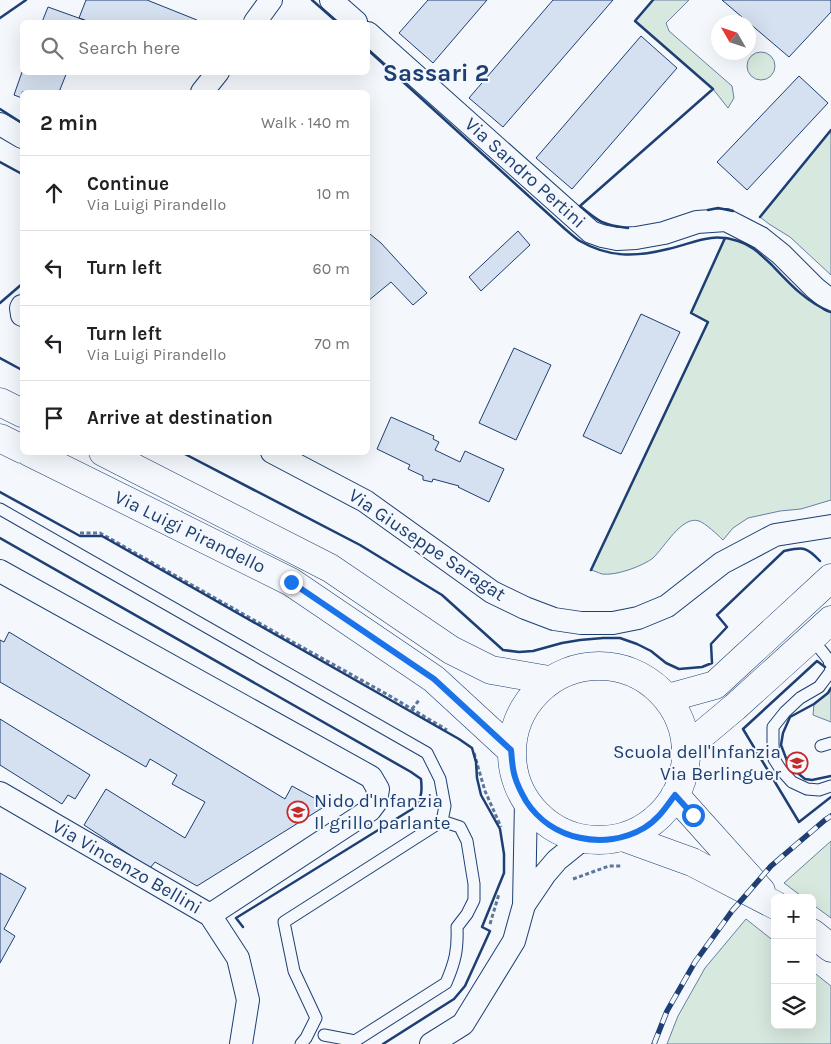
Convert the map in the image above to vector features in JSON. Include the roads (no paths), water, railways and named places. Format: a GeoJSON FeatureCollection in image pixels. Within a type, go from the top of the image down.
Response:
{"type":"FeatureCollection","features":[{"type":"Feature","properties":{"kind":"main road"},"geometry":{"type":"LineString","coordinates":[[0,402],[20,412]]}},
{"type":"Feature","properties":{"kind":"main road"},"geometry":{"type":"LineString","coordinates":[[0,438],[20,448]]}},
{"type":"Feature","properties":{"kind":"main road","name":"Via Luigi Pirandello"},"geometry":{"type":"LineString","coordinates":[[35,455],[291,582],[434,679],[511,750]]}},
{"type":"Feature","properties":{"kind":"main road","name":"Via Luigi Pirandello"},"geometry":{"type":"LineString","coordinates":[[109,455],[330,568],[451,650],[491,670],[549,680]]}},
{"type":"Feature","properties":{"kind":"main road"},"geometry":{"type":"LineString","coordinates":[[668,698],[715,685],[831,578]]}},
{"type":"Feature","properties":{"kind":"main road"},"geometry":{"type":"LineString","coordinates":[[686,748],[831,620]]}},
{"type":"Feature","properties":{"kind":"main road"},"geometry":{"type":"LineString","coordinates":[[599,665],[625,668],[648,680],[668,698],[678,713],[684,730],[686,748],[684,772],[675,795],[662,813],[644,828],[623,837],[603,840],[583,839],[561,831],[548,823],[526,801],[515,776],[511,750],[514,734],[518,718],[526,704],[549,680],[573,669],[590,666],[599,665]]}},
{"type":"Feature","properties":{"kind":"main road"},"geometry":{"type":"LineString","coordinates":[[675,795],[771,902]]}},
{"type":"Feature","properties":{"kind":"main road"},"geometry":{"type":"LineString","coordinates":[[623,837],[692,862],[771,903]]}},
{"type":"Feature","properties":{"kind":"main road"},"geometry":{"type":"LineString","coordinates":[[816,937],[831,948]]}},
{"type":"Feature","properties":{"kind":"street"},"geometry":{"type":"LineString","coordinates":[[256,20],[271,0]]}},
{"type":"Feature","properties":{"kind":"street"},"geometry":{"type":"LineString","coordinates":[[331,0],[354,20]]}},
{"type":"Feature","properties":{"kind":"street","name":"Via Sandro Pertini"},"geometry":{"type":"LineString","coordinates":[[370,35],[591,232],[617,239],[636,238],[697,222],[726,220],[761,238],[781,254],[815,288],[831,300]]}},
{"type":"Feature","properties":{"kind":"street"},"geometry":{"type":"LineString","coordinates":[[204,90],[216,75]]}},
{"type":"Feature","properties":{"kind":"street"},"geometry":{"type":"LineString","coordinates":[[0,124],[20,136]]}},
{"type":"Feature","properties":{"kind":"street","name":"Via Giuseppe Saragat"},"geometry":{"type":"LineString","coordinates":[[278,455],[365,500],[492,592],[554,619],[580,623],[613,623],[638,618],[667,606],[722,564],[775,535],[831,526]]}},
{"type":"Feature","properties":{"kind":"street"},"geometry":{"type":"LineString","coordinates":[[0,571],[371,777],[378,789],[376,802],[370,810],[210,915]]}},
{"type":"Feature","properties":{"kind":"street","name":"Via Vincenzo Bellini"},"geometry":{"type":"LineString","coordinates":[[1,794],[210,915],[238,958],[248,1000],[241,1044]]}},
{"type":"Feature","properties":{"kind":"street"},"geometry":{"type":"LineString","coordinates":[[430,1044],[463,1024],[514,940],[524,905],[526,801]]}},
{"type":"Feature","properties":{"kind":"street"},"geometry":{"type":"LineString","coordinates":[[524,905],[557,860],[583,839]]}},
{"type":"Feature","properties":{"kind":"lane"},"geometry":{"type":"LineString","coordinates":[[0,509],[427,753],[440,780],[445,806],[442,821],[284,922],[294,971],[316,1018],[301,1044]]}},
{"type":"Feature","properties":{"kind":"lane"},"geometry":{"type":"LineString","coordinates":[[807,643],[817,644],[829,660],[831,671],[819,687],[800,698],[773,727],[772,744],[774,759],[792,782],[807,789],[819,790],[831,786]]}},
{"type":"Feature","properties":{"kind":"lane"},"geometry":{"type":"LineString","coordinates":[[324,1035],[355,1041],[446,983],[458,945],[457,927],[467,914],[474,900],[474,884],[467,841],[460,827],[442,821]]}},
{"type":"Feature","properties":{"kind":"railway"},"geometry":{"type":"LineString","coordinates":[[654,1044],[667,1011],[695,962],[732,911],[771,866],[831,816]]}},
{"type":"Feature","properties":{"kind":"place","name":"Scuola dell'Infanzia Via Berlinguer"},"geometry":{"type":"Point","coordinates":[797,763]}},
{"type":"Feature","properties":{"kind":"place","name":"Nido d'Infanzia Il grillo parlante"},"geometry":{"type":"Point","coordinates":[298,812]}},
{"type":"Feature","properties":{"kind":"district","name":"Sassari 2"},"geometry":{"type":"Point","coordinates":[436,73]}}]}
